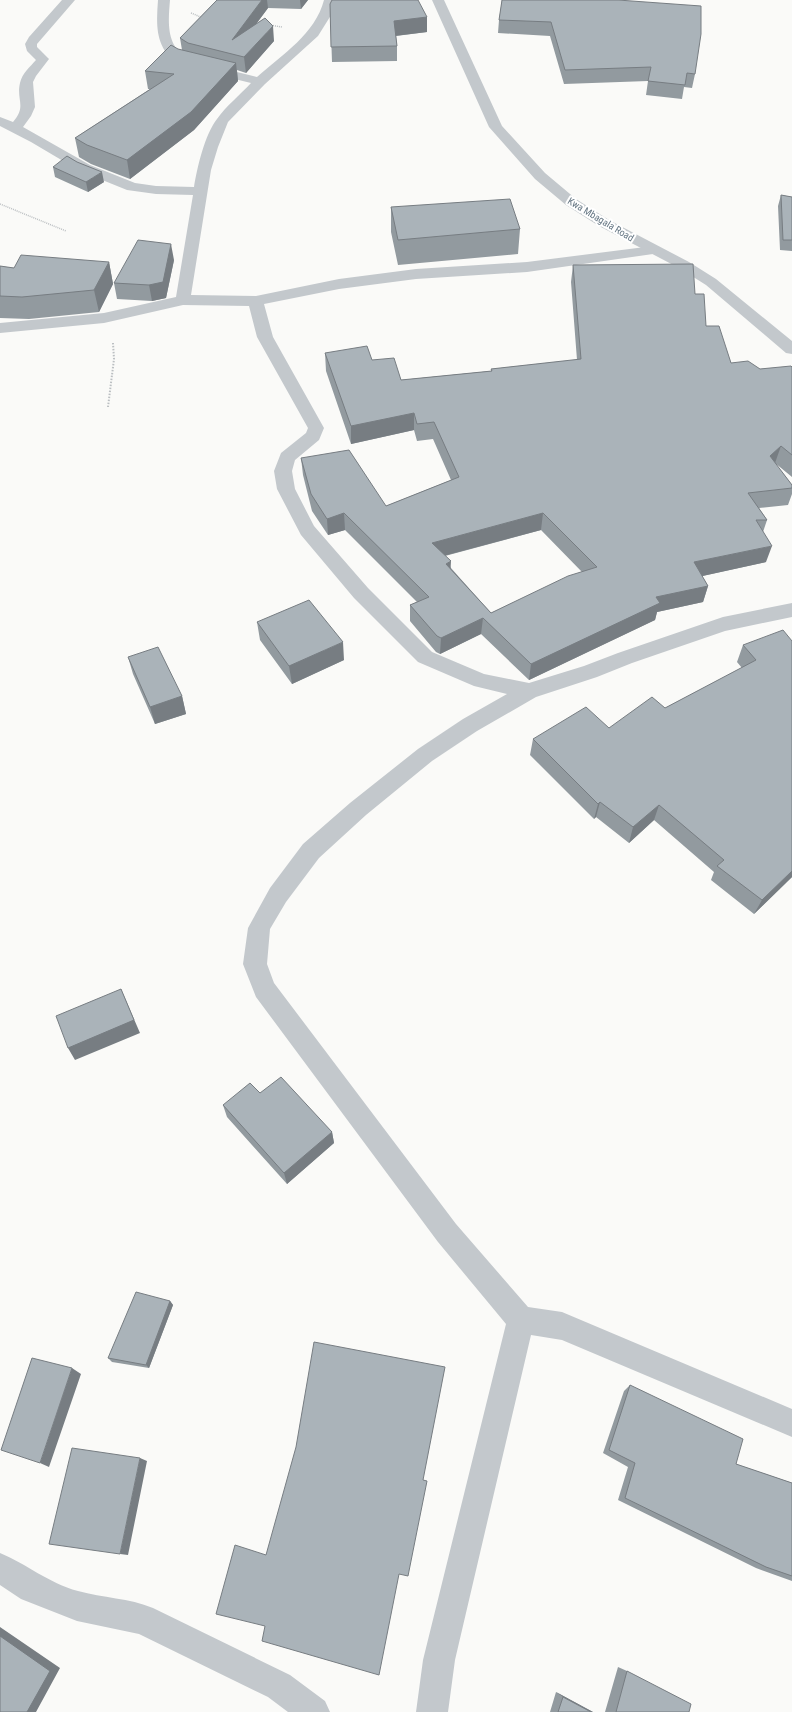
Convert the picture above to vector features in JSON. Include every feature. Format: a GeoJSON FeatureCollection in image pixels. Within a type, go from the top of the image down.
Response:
{"type":"FeatureCollection","features":[{"type":"Feature","properties":{"kind":"street"},"geometry":{"type":"LineString","coordinates":[[14,129],[28,110],[29,102],[26,85],[28,78],[43,58],[31,48],[30,44],[69,0]]}},
{"type":"Feature","properties":{"kind":"street"},"geometry":{"type":"LineString","coordinates":[[164,0],[162,26],[167,45],[178,59],[260,81]]}},
{"type":"Feature","properties":{"kind":"street"},"geometry":{"type":"LineString","coordinates":[[183,300],[204,170],[211,147],[222,121],[260,81],[314,32],[327,12],[330,0]]}},
{"type":"Feature","properties":{"kind":"street","name":"Kwa Mbagala Road"},"geometry":{"type":"LineString","coordinates":[[438,0],[496,128],[540,176],[571,202],[653,250],[684,265],[712,282],[792,349]]}},
{"type":"Feature","properties":{"kind":"street"},"geometry":{"type":"LineString","coordinates":[[0,121],[36,139],[85,168],[132,187],[156,190],[200,191]]}},
{"type":"Feature","properties":{"kind":"street"},"geometry":{"type":"LineString","coordinates":[[0,328],[104,318],[183,300],[256,301],[339,284],[416,274],[527,267],[653,250]]}},
{"type":"Feature","properties":{"kind":"street"},"geometry":{"type":"LineString","coordinates":[[256,301],[265,337],[316,428],[313,436],[287,457],[283,471],[286,489],[307,530],[360,593],[425,656],[438,664],[481,681],[529,691]]}},
{"type":"Feature","properties":{"kind":"street"},"geometry":{"type":"LineString","coordinates":[[792,610],[723,624],[625,658],[590,672],[529,691],[470,725],[426,755],[358,809],[311,851],[278,895],[258,928],[255,964],[264,989],[447,1233],[521,1320],[562,1326],[792,1423]]}},
{"type":"Feature","properties":{"kind":"street"},"geometry":{"type":"LineString","coordinates":[[432,1712],[439,1660],[521,1320]]}},
{"type":"Feature","properties":{"kind":"street"},"geometry":{"type":"LineString","coordinates":[[0,1568],[32,1588],[76,1606],[142,1619],[279,1686],[314,1712]]}},
{"type":"Feature","properties":{"kind":"path"},"geometry":{"type":"LineString","coordinates":[[164,0],[207,20]]}},
{"type":"Feature","properties":{"kind":"path"},"geometry":{"type":"LineString","coordinates":[[264,24],[314,32]]}},
{"type":"Feature","properties":{"kind":"path"},"geometry":{"type":"LineString","coordinates":[[0,204],[66,231]]}},
{"type":"Feature","properties":{"kind":"path"},"geometry":{"type":"LineString","coordinates":[[104,318],[114,347],[108,407]]}},
{"type":"Feature","properties":{"kind":"building"},"geometry":{"type":"Polygon","coordinates":[[[217,0],[262,0],[232,40],[265,18],[273,26],[244,57],[188,43],[180,38],[217,0]]]}},
{"type":"Feature","properties":{"kind":"building"},"geometry":{"type":"Polygon","coordinates":[[[332,0],[418,0],[427,17],[394,21],[397,46],[331,47],[330,4],[332,0]]]}},
{"type":"Feature","properties":{"kind":"building"},"geometry":{"type":"Polygon","coordinates":[[[502,0],[618,0],[701,6],[701,34],[695,74],[687,73],[685,85],[648,81],[651,67],[565,70],[551,22],[499,20],[502,0]]]}},
{"type":"Feature","properties":{"kind":"building"},"geometry":{"type":"Polygon","coordinates":[[[171,45],[178,49],[236,63],[191,112],[127,160],[87,145],[75,138],[174,74],[145,71],[171,45]]]}},
{"type":"Feature","properties":{"kind":"building"},"geometry":{"type":"Polygon","coordinates":[[[67,156],[77,162],[102,172],[86,182],[53,167],[67,156]]]}},
{"type":"Feature","properties":{"kind":"building"},"geometry":{"type":"Polygon","coordinates":[[[781,195],[792,197],[792,240],[783,240],[781,195]]]}},
{"type":"Feature","properties":{"kind":"building"},"geometry":{"type":"Polygon","coordinates":[[[510,199],[520,229],[398,240],[391,207],[510,199]]]}},
{"type":"Feature","properties":{"kind":"building"},"geometry":{"type":"Polygon","coordinates":[[[138,240],[171,244],[163,282],[149,285],[114,283],[138,240]]]}},
{"type":"Feature","properties":{"kind":"building"},"geometry":{"type":"Polygon","coordinates":[[[21,255],[109,262],[94,290],[22,297],[0,296],[0,266],[14,268],[21,255]]]}},
{"type":"Feature","properties":{"kind":"building"},"geometry":{"type":"Polygon","coordinates":[[[693,264],[695,294],[704,294],[706,326],[719,326],[731,363],[748,361],[760,369],[792,367],[792,455],[781,446],[770,456],[792,485],[792,488],[748,493],[767,520],[756,520],[772,546],[694,562],[708,586],[656,597],[660,603],[531,664],[483,618],[441,638],[437,636],[410,605],[429,597],[344,513],[327,519],[311,494],[301,458],[349,450],[386,506],[459,477],[434,422],[417,424],[414,413],[351,426],[325,353],[367,346],[372,360],[394,358],[401,380],[492,371],[491,369],[581,359],[573,265],[693,264]],[[543,513],[432,543],[451,561],[446,564],[491,613],[568,576],[597,567],[543,513]]]}},
{"type":"Feature","properties":{"kind":"building"},"geometry":{"type":"Polygon","coordinates":[[[309,600],[343,642],[289,666],[257,622],[309,600]]]}},
{"type":"Feature","properties":{"kind":"building"},"geometry":{"type":"Polygon","coordinates":[[[783,630],[792,641],[792,871],[762,900],[717,866],[724,860],[659,805],[633,827],[600,802],[598,804],[533,739],[586,707],[609,728],[652,697],[665,708],[756,660],[743,645],[783,630]]]}},
{"type":"Feature","properties":{"kind":"building"},"geometry":{"type":"Polygon","coordinates":[[[158,647],[182,696],[150,707],[128,657],[158,647]]]}},
{"type":"Feature","properties":{"kind":"building"},"geometry":{"type":"Polygon","coordinates":[[[121,989],[134,1020],[68,1048],[56,1016],[121,989]]]}},
{"type":"Feature","properties":{"kind":"building"},"geometry":{"type":"Polygon","coordinates":[[[281,1077],[332,1132],[284,1173],[223,1105],[250,1083],[260,1093],[281,1077]]]}},
{"type":"Feature","properties":{"kind":"building"},"geometry":{"type":"Polygon","coordinates":[[[136,1292],[170,1301],[146,1365],[108,1358],[136,1292]]]}},
{"type":"Feature","properties":{"kind":"building"},"geometry":{"type":"Polygon","coordinates":[[[314,1342],[445,1367],[423,1480],[427,1481],[408,1576],[399,1574],[379,1675],[262,1641],[265,1626],[216,1614],[235,1545],[266,1555],[296,1447],[314,1342]]]}},
{"type":"Feature","properties":{"kind":"building"},"geometry":{"type":"Polygon","coordinates":[[[32,1358],[72,1368],[40,1463],[1,1450],[32,1358]]]}},
{"type":"Feature","properties":{"kind":"building"},"geometry":{"type":"Polygon","coordinates":[[[630,1385],[743,1439],[736,1464],[792,1483],[792,1576],[766,1567],[625,1498],[635,1463],[609,1450],[630,1385]]]}},
{"type":"Feature","properties":{"kind":"building"},"geometry":{"type":"Polygon","coordinates":[[[72,1448],[140,1458],[120,1554],[49,1544],[72,1448]]]}},
{"type":"Feature","properties":{"kind":"building"},"geometry":{"type":"Polygon","coordinates":[[[0,1636],[50,1671],[27,1712],[0,1712],[0,1636]]]}},
{"type":"Feature","properties":{"kind":"building"},"geometry":{"type":"Polygon","coordinates":[[[627,1671],[691,1704],[689,1712],[616,1712],[627,1671]]]}},
{"type":"Feature","properties":{"kind":"building"},"geometry":{"type":"Polygon","coordinates":[[[563,1697],[591,1712],[558,1712],[563,1697]]]}}]}
